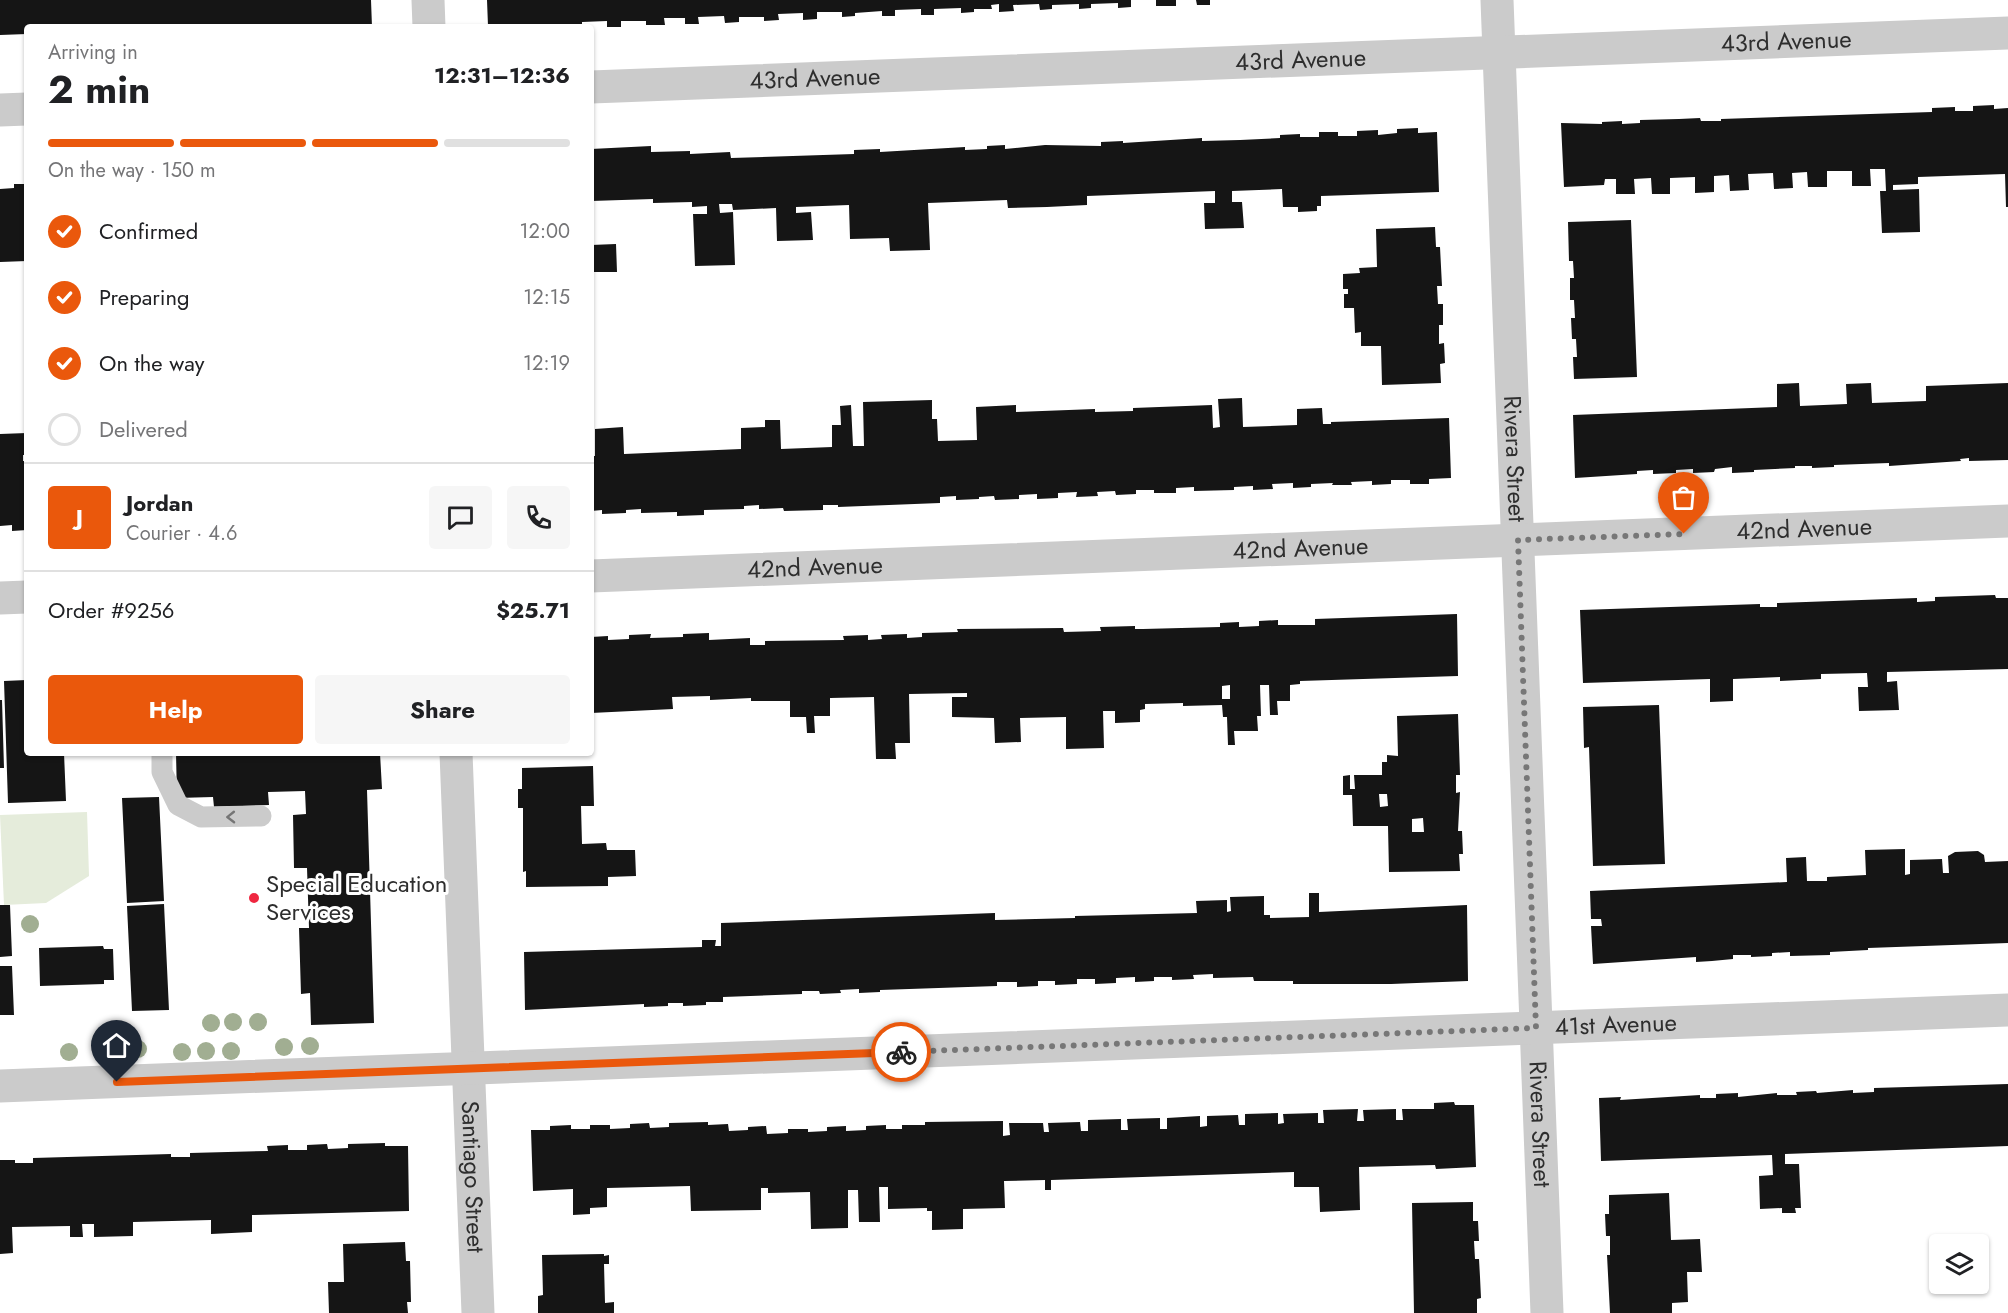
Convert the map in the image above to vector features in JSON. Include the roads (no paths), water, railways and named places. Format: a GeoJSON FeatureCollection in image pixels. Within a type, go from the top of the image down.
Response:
{"type":"FeatureCollection","features":[{"type":"Feature","properties":{"kind":"street"},"geometry":{"type":"LineString","coordinates":[[428,0],[429,24]]}},
{"type":"Feature","properties":{"kind":"street","name":"Rivera Street"},"geometry":{"type":"LineString","coordinates":[[1497,0],[1547,1313]]}},
{"type":"Feature","properties":{"kind":"street","name":"43rd Avenue"},"geometry":{"type":"LineString","coordinates":[[594,87],[2008,33]]}},
{"type":"Feature","properties":{"kind":"street"},"geometry":{"type":"LineString","coordinates":[[0,110],[24,109]]}},
{"type":"Feature","properties":{"kind":"street","name":"42nd Avenue"},"geometry":{"type":"LineString","coordinates":[[594,576],[2008,521]]}},
{"type":"Feature","properties":{"kind":"street"},"geometry":{"type":"LineString","coordinates":[[0,598],[24,597]]}},
{"type":"Feature","properties":{"kind":"street","name":"Santiago Street"},"geometry":{"type":"LineString","coordinates":[[456,756],[478,1313]]}},
{"type":"Feature","properties":{"kind":"street","name":"41st Avenue"},"geometry":{"type":"LineString","coordinates":[[0,1086],[2008,1010]]}},
{"type":"Feature","properties":{"kind":"lane"},"geometry":{"type":"LineString","coordinates":[[162,756],[162,772],[178,805],[201,817],[261,816]]}},
{"type":"Feature","properties":{"kind":"place","name":"Special Education Services"},"geometry":{"type":"Point","coordinates":[254,898]}}]}
